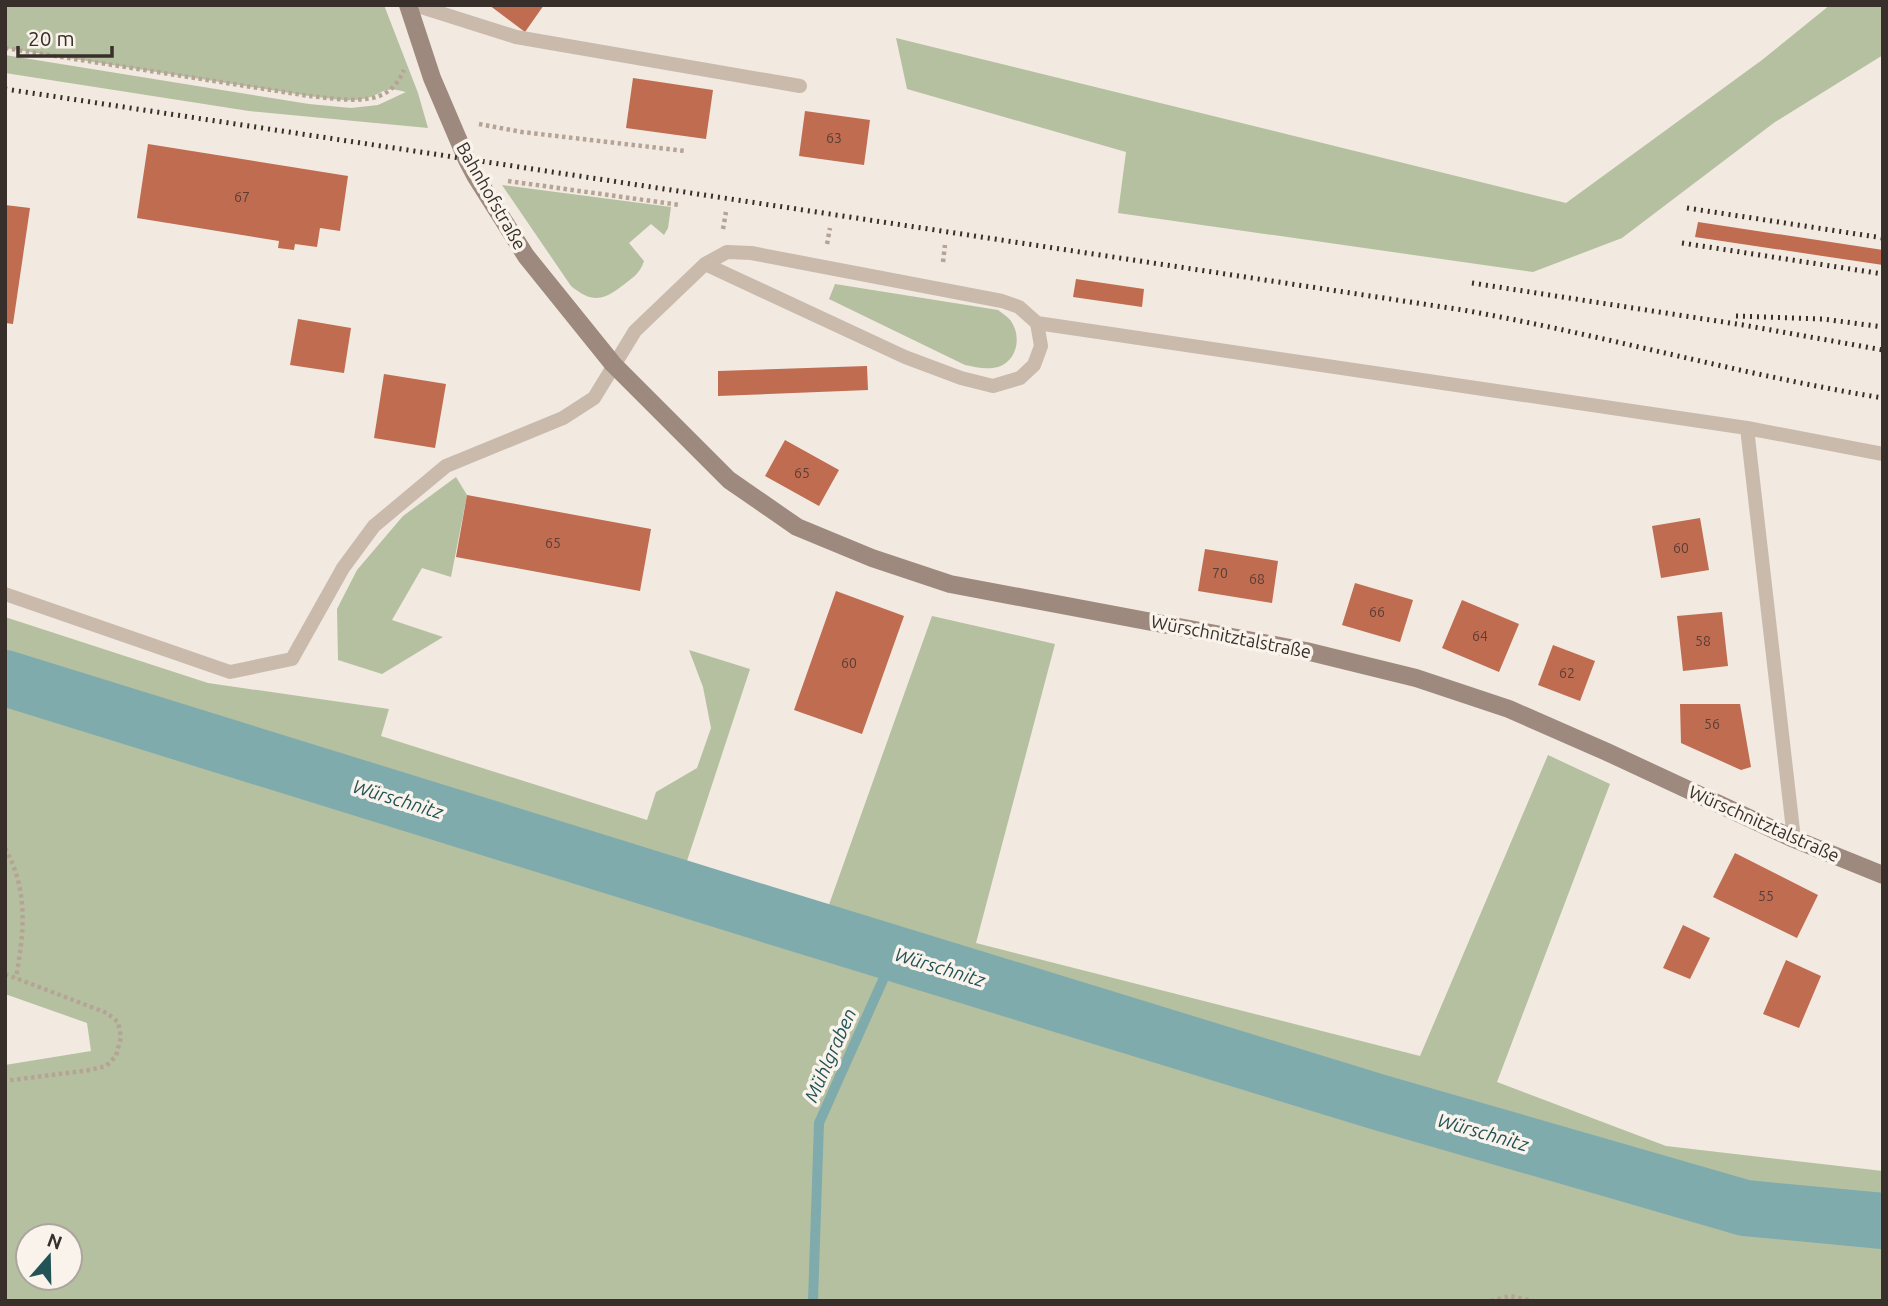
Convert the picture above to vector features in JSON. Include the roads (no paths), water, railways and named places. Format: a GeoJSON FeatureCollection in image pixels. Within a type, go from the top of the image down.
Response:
{"type":"FeatureCollection","features":[{"type":"Feature","properties":{"kind":"main road","name":"Bahnhofstraße"},"geometry":{"type":"LineString","coordinates":[[408,5],[426,60],[476,177],[526,256],[613,364]]}},
{"type":"Feature","properties":{"kind":"main road","name":"Würschnitztalstraße"},"geometry":{"type":"LineString","coordinates":[[613,364],[729,480],[797,527],[872,558],[950,584],[1306,651],[1416,678],[1509,709],[1794,839],[1883,875]]}},
{"type":"Feature","properties":{"kind":"lane"},"geometry":{"type":"LineString","coordinates":[[415,5],[516,37],[800,86]]}},
{"type":"Feature","properties":{"kind":"lane"},"geometry":{"type":"LineString","coordinates":[[5,594],[230,672],[292,659],[342,568],[374,526],[446,466],[563,418],[594,398],[635,331],[705,264],[727,252],[751,253],[1002,301],[1019,307],[1037,323],[1747,428],[1883,454]]}},
{"type":"Feature","properties":{"kind":"lane"},"geometry":{"type":"LineString","coordinates":[[705,264],[905,357],[961,378],[993,386],[1020,378],[1034,365],[1041,346],[1037,323]]}},
{"type":"Feature","properties":{"kind":"lane"},"geometry":{"type":"LineString","coordinates":[[1747,428],[1794,839]]}},
{"type":"Feature","properties":{"kind":"waterway","name":"Würschnitz"},"geometry":{"type":"LineString","coordinates":[[5,678],[1378,1102],[1745,1208],[1883,1221]]}},
{"type":"Feature","properties":{"kind":"waterway","name":"Mühlgraben"},"geometry":{"type":"LineString","coordinates":[[813,1301],[819,1123],[895,953]]}},
{"type":"Feature","properties":{"kind":"railway"},"geometry":{"type":"LineString","coordinates":[[5,89],[1463,310],[1777,378],[1883,398]]}},
{"type":"Feature","properties":{"kind":"railway"},"geometry":{"type":"LineString","coordinates":[[1687,208],[1883,238]]}},
{"type":"Feature","properties":{"kind":"railway"},"geometry":{"type":"LineString","coordinates":[[1682,243],[1883,274]]}},
{"type":"Feature","properties":{"kind":"railway"},"geometry":{"type":"LineString","coordinates":[[1472,283],[1743,325],[1883,350]]}},
{"type":"Feature","properties":{"kind":"railway"},"geometry":{"type":"LineString","coordinates":[[1736,316],[1823,319],[1883,327]]}}]}
